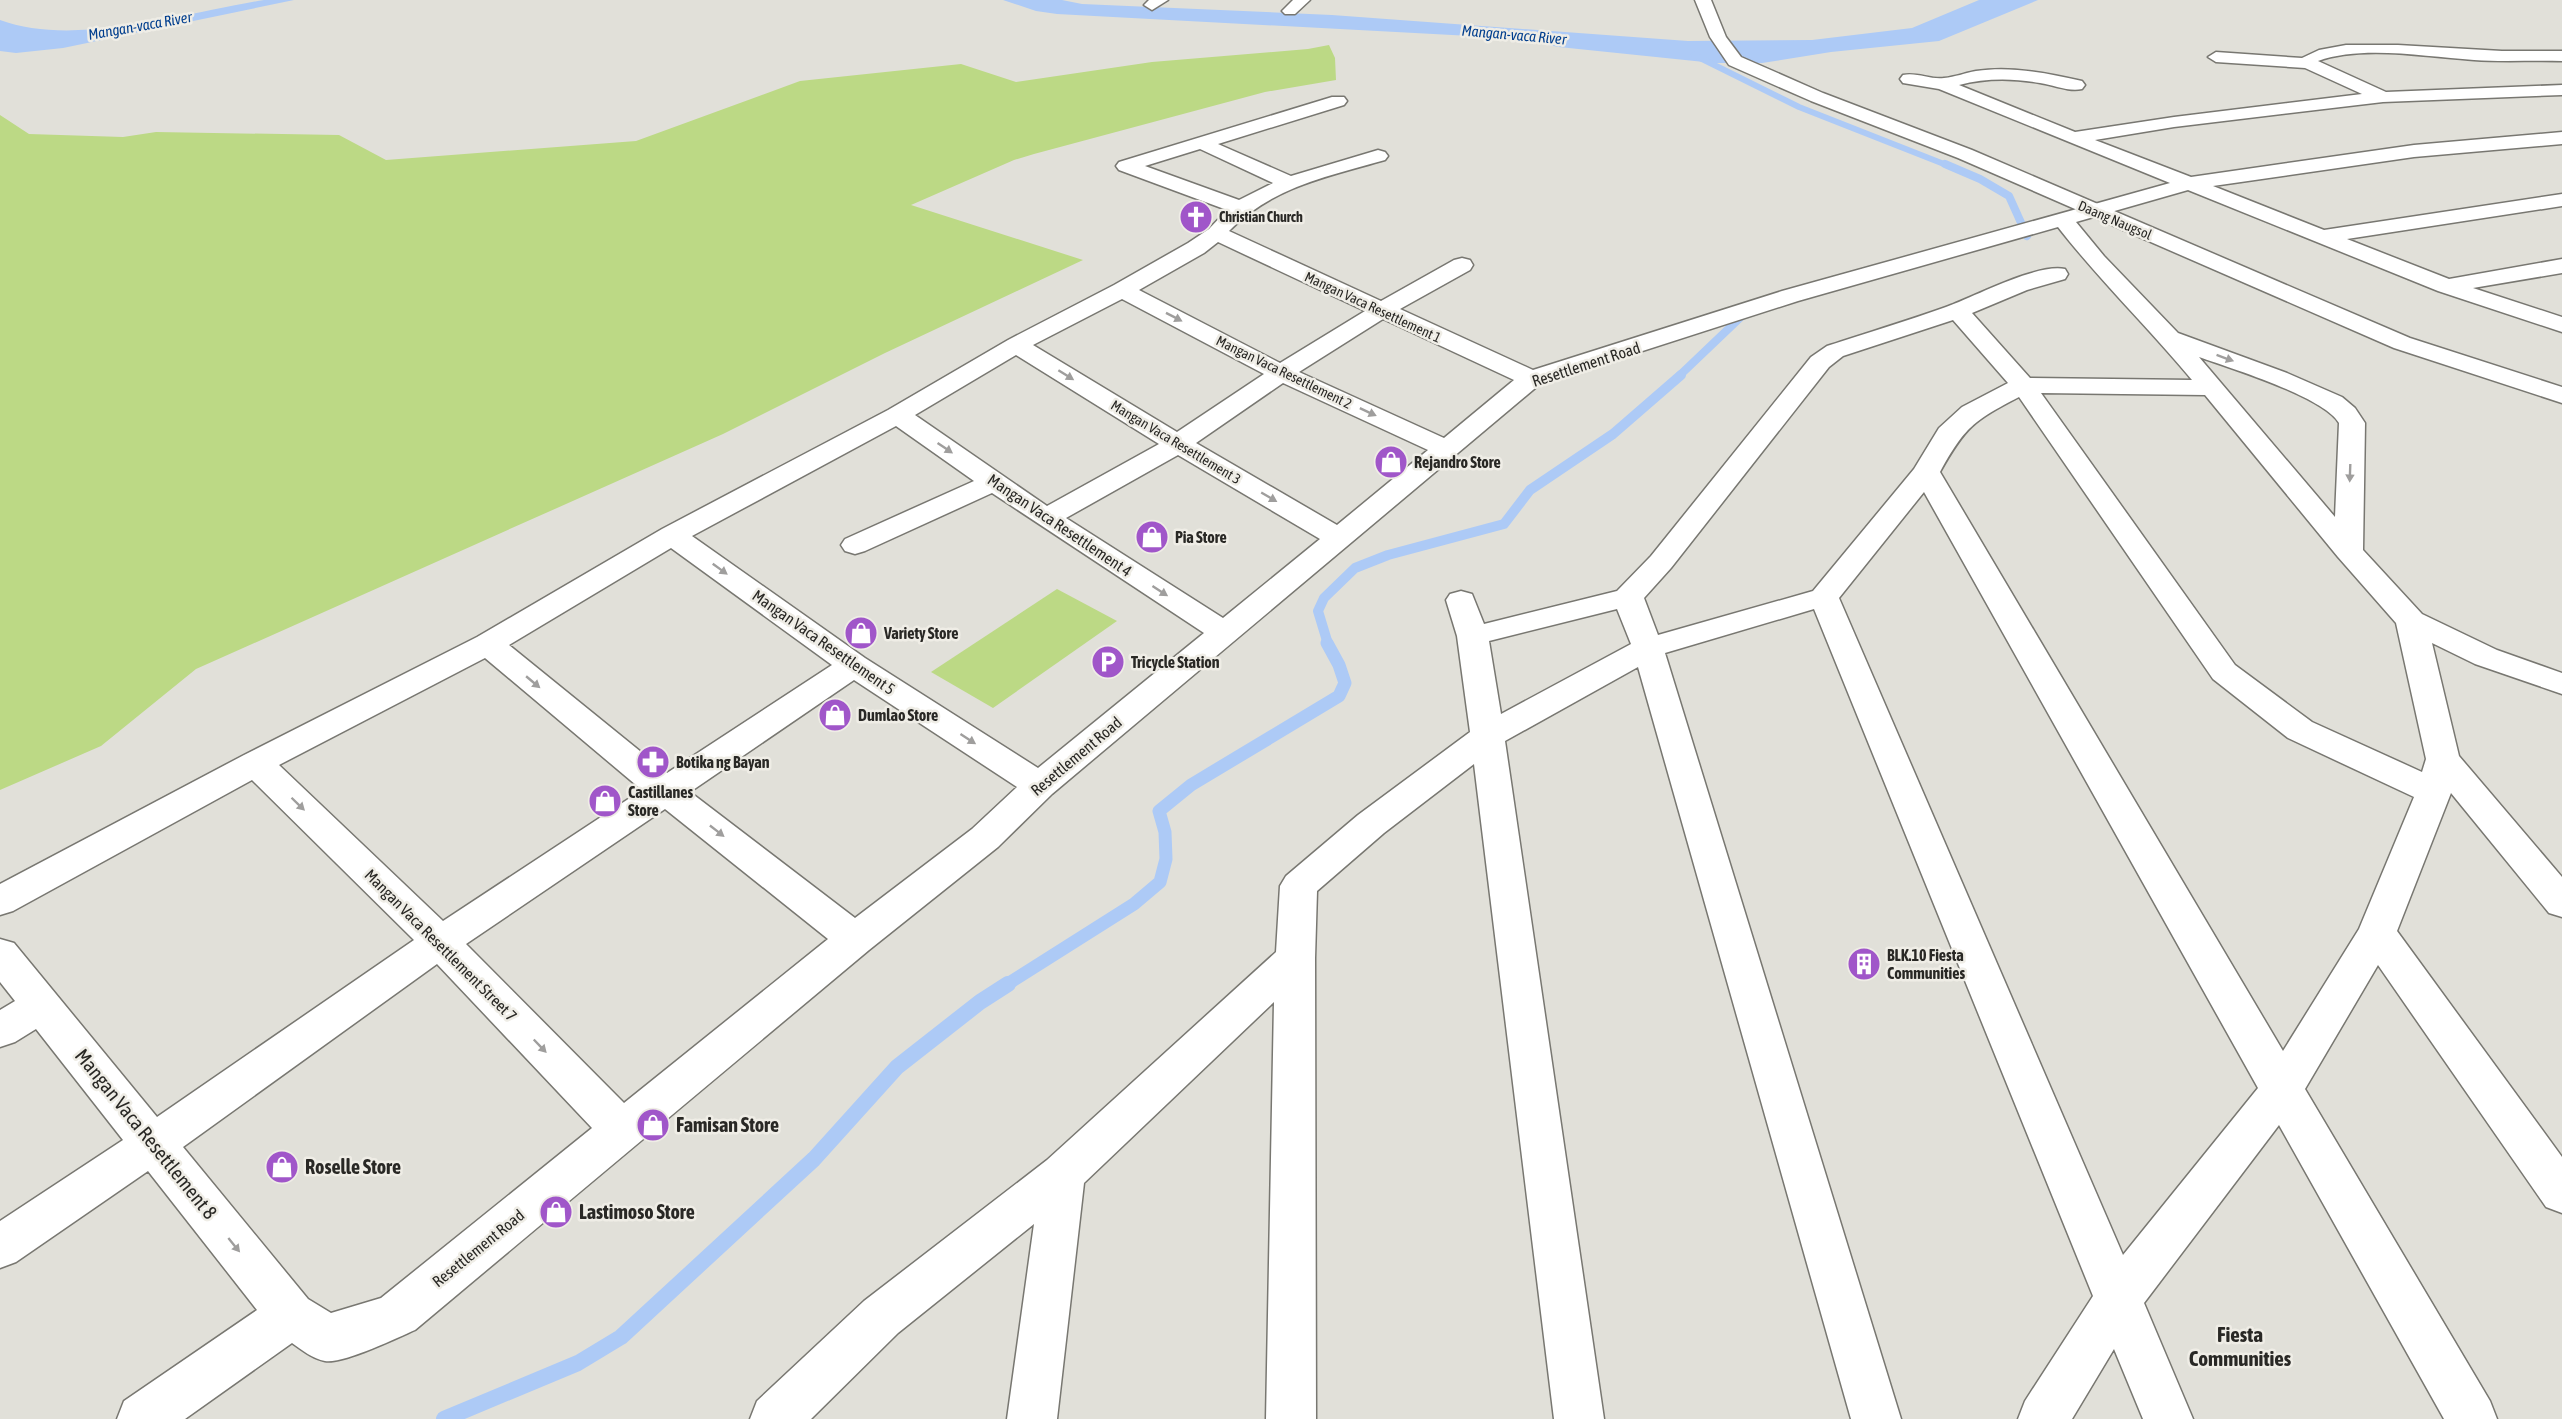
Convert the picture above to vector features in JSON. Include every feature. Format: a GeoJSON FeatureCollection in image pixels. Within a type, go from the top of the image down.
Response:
{"type":"FeatureCollection","features":[{"type":"Feature","properties":{"kind":"street"},"geometry":{"type":"LineString","coordinates":[[1290,11],[1302,0]]}},
{"type":"Feature","properties":{"kind":"street","name":"Daang Naugsol"},"geometry":{"type":"LineString","coordinates":[[1703,0],[1718,37],[1735,62],[1817,97],[1965,154],[2078,215],[2402,343],[2562,395]]}},
{"type":"Feature","properties":{"kind":"street"},"geometry":{"type":"LineString","coordinates":[[2309,63],[2309,59],[2316,56],[2344,50],[2491,56],[2562,56]]}},
{"type":"Feature","properties":{"kind":"street"},"geometry":{"type":"LineString","coordinates":[[2216,57],[2309,63],[2384,98]]}},
{"type":"Feature","properties":{"kind":"street"},"geometry":{"type":"LineString","coordinates":[[1943,84],[1961,78],[2016,73],[2076,85]]}},
{"type":"Feature","properties":{"kind":"street"},"geometry":{"type":"LineString","coordinates":[[1908,79],[1943,84],[1960,93],[2446,286],[2562,326]]}},
{"type":"Feature","properties":{"kind":"street"},"geometry":{"type":"LineString","coordinates":[[2075,137],[2185,120],[2384,98],[2562,90]]}},
{"type":"Feature","properties":{"kind":"street"},"geometry":{"type":"LineString","coordinates":[[1240,208],[1126,166],[1338,101]]}},
{"type":"Feature","properties":{"kind":"street","name":"Resettlement Road"},"geometry":{"type":"LineString","coordinates":[[291,1315],[327,1338],[362,1329],[398,1314],[855,939],[985,838],[1040,785],[1225,633],[1337,537],[1531,379],[1790,296],[2187,184],[2414,151],[2562,138]]}},
{"type":"Feature","properties":{"kind":"street"},"geometry":{"type":"LineString","coordinates":[[1201,144],[1290,183]]}},
{"type":"Feature","properties":{"kind":"street"},"geometry":{"type":"LineString","coordinates":[[0,901],[256,764],[488,645],[672,535],[897,415],[1016,345],[1122,290],[1196,248],[1216,233],[1240,208],[1255,198],[1290,183],[1378,156]]}},
{"type":"Feature","properties":{"kind":"street"},"geometry":{"type":"LineString","coordinates":[[2323,236],[2562,200]]}},
{"type":"Feature","properties":{"kind":"street"},"geometry":{"type":"LineString","coordinates":[[2078,215],[2096,261],[2170,338],[2210,388],[2410,621],[2486,657],[2562,684]]}},
{"type":"Feature","properties":{"kind":"street","name":"Mangan Vaca Resettlement 1"},"geometry":{"type":"LineString","coordinates":[[1216,233],[1380,311],[1531,379]]}},
{"type":"Feature","properties":{"kind":"street"},"geometry":{"type":"LineString","coordinates":[[1046,518],[1178,444],[1281,373],[1380,311],[1462,265]]}},
{"type":"Feature","properties":{"kind":"street"},"geometry":{"type":"LineString","coordinates":[[2446,286],[2562,266]]}},
{"type":"Feature","properties":{"kind":"street"},"geometry":{"type":"LineString","coordinates":[[1473,636],[1629,597],[1661,562],[1820,362],[1835,351],[1957,311],[2019,285],[2057,274]]}},
{"type":"Feature","properties":{"kind":"street","name":"Mangan Vaca Resettlement 2"},"geometry":{"type":"LineString","coordinates":[[1122,290],[1281,373],[1447,449]]}},
{"type":"Feature","properties":{"kind":"street"},"geometry":{"type":"LineString","coordinates":[[1957,311],[2023,385],[2224,672],[2300,730],[2438,776],[2562,903]]}},
{"type":"Feature","properties":{"kind":"street"},"geometry":{"type":"LineString","coordinates":[[2170,338],[2278,378],[2333,402],[2346,413],[2352,423],[2348,550]]}},
{"type":"Feature","properties":{"kind":"street","name":"Mangan Vaca Resettlement 3"},"geometry":{"type":"LineString","coordinates":[[1016,345],[1178,444],[1337,537]]}},
{"type":"Feature","properties":{"kind":"street"},"geometry":{"type":"LineString","coordinates":[[1291,1419],[1295,958],[1299,886],[1371,824],[1487,735],[1647,648],[1824,597],[1926,472],[1948,434],[1971,412],[2023,385],[2210,388]]}},
{"type":"Feature","properties":{"kind":"street","name":"Mangan Vaca Resettlement 4"},"geometry":{"type":"LineString","coordinates":[[897,415],[1046,518],[1225,633]]}},
{"type":"Feature","properties":{"kind":"street"},"geometry":{"type":"LineString","coordinates":[[1926,472],[2472,1419]]}},
{"type":"Feature","properties":{"kind":"street"},"geometry":{"type":"LineString","coordinates":[[855,546],[994,482]]}},
{"type":"Feature","properties":{"kind":"street","name":"Mangan Vaca Resettlement 5"},"geometry":{"type":"LineString","coordinates":[[672,535],[854,665],[1040,785]]}},
{"type":"Feature","properties":{"kind":"street"},"geometry":{"type":"LineString","coordinates":[[1629,597],[1647,648],[1876,1419]]}},
{"type":"Feature","properties":{"kind":"street"},"geometry":{"type":"LineString","coordinates":[[1824,597],[2168,1419]]}},
{"type":"Feature","properties":{"kind":"street"},"geometry":{"type":"LineString","coordinates":[[1461,600],[1473,636],[1579,1419]]}},
{"type":"Feature","properties":{"kind":"street"},"geometry":{"type":"LineString","coordinates":[[2043,1419],[2117,1300],[2283,1088],[2377,933],[2438,776],[2410,621]]}},
{"type":"Feature","properties":{"kind":"street"},"geometry":{"type":"LineString","coordinates":[[488,645],[667,792],[855,939]]}},
{"type":"Feature","properties":{"kind":"street"},"geometry":{"type":"LineString","coordinates":[[0,1247],[153,1144],[440,942],[854,665]]}},
{"type":"Feature","properties":{"kind":"street","name":"Mangan Vaca Resettlement Street 7"},"geometry":{"type":"LineString","coordinates":[[256,764],[440,942],[622,1130]]}},
{"type":"Feature","properties":{"kind":"street"},"geometry":{"type":"LineString","coordinates":[[2377,933],[2562,1193]]}},
{"type":"Feature","properties":{"kind":"street","name":"Mangan Vaca Resettlement 8"},"geometry":{"type":"LineString","coordinates":[[0,954],[291,1315]]}},
{"type":"Feature","properties":{"kind":"street"},"geometry":{"type":"LineString","coordinates":[[775,1419],[881,1317],[1063,1174],[1295,958]]}},
{"type":"Feature","properties":{"kind":"street"},"geometry":{"type":"LineString","coordinates":[[0,1030],[43,1005]]}},
{"type":"Feature","properties":{"kind":"street"},"geometry":{"type":"LineString","coordinates":[[1032,1419],[1063,1174]]}},
{"type":"Feature","properties":{"kind":"street"},"geometry":{"type":"LineString","coordinates":[[142,1419],[291,1315]]}},
{"type":"Feature","properties":{"kind":"green space"},"geometry":{"type":"Polygon","coordinates":[[[1329,45],[1335,58],[1336,80],[1265,92],[1034,154],[1014,160],[911,205],[1083,260],[885,353],[723,434],[196,669],[101,746],[0,790],[0,115],[29,134],[123,137],[156,132],[339,135],[386,160],[636,141],[800,81],[961,64],[1016,82],[1152,62],[1308,49],[1329,45]]]}},
{"type":"Feature","properties":{"kind":"green space"},"geometry":{"type":"Polygon","coordinates":[[[1057,589],[1117,621],[993,708],[931,672],[1057,589]]]}},
{"type":"Feature","properties":{"kind":"water","name":"Mangan-vaca River"},"geometry":{"type":"Polygon","coordinates":[[[264,0],[294,0],[63,48],[16,53],[0,51],[0,20],[29,28],[96,29],[167,19],[264,0]]]}},
{"type":"Feature","properties":{"kind":"water","name":"Mangan-vaca River"},"geometry":{"type":"Polygon","coordinates":[[[1003,0],[1062,0],[1082,4],[1332,15],[1688,41],[1812,40],[1912,28],[1979,0],[2038,0],[1939,41],[1831,52],[1762,63],[1714,63],[1559,47],[1508,38],[1057,14],[1036,11],[1003,0]]]}},
{"type":"Feature","properties":{"kind":"waterway"},"geometry":{"type":"LineString","coordinates":[[1694,55],[1799,107],[1949,166]]}},
{"type":"Feature","properties":{"kind":"waterway"},"geometry":{"type":"LineString","coordinates":[[1945,164],[1980,179],[2009,196],[2027,236]]}},
{"type":"Feature","properties":{"kind":"waterway"},"geometry":{"type":"LineString","coordinates":[[1679,376],[1744,314],[1750,312]]}},
{"type":"Feature","properties":{"kind":"waterway"},"geometry":{"type":"LineString","coordinates":[[1328,644],[1318,611],[1324,598],[1355,568],[1388,555],[1504,524],[1530,490],[1613,434],[1681,375]]}},
{"type":"Feature","properties":{"kind":"waterway"},"geometry":{"type":"LineString","coordinates":[[1006,985],[1134,904],[1160,882],[1166,859],[1165,832],[1159,811],[1191,785],[1339,696],[1345,683],[1339,665],[1327,643]]}},
{"type":"Feature","properties":{"kind":"waterway"},"geometry":{"type":"LineString","coordinates":[[444,1419],[578,1363],[621,1337],[814,1159],[897,1067],[980,1002],[1008,984]]}},
{"type":"Feature","properties":{"kind":"place","name":"Christian Church"},"geometry":{"type":"Point","coordinates":[1196,217]}},
{"type":"Feature","properties":{"kind":"place","name":"Rejandro Store"},"geometry":{"type":"Point","coordinates":[1391,462]}},
{"type":"Feature","properties":{"kind":"place","name":"Pia Store"},"geometry":{"type":"Point","coordinates":[1152,537]}},
{"type":"Feature","properties":{"kind":"place","name":"Variety Store"},"geometry":{"type":"Point","coordinates":[861,633]}},
{"type":"Feature","properties":{"kind":"place","name":"Tricycle Station"},"geometry":{"type":"Point","coordinates":[1108,662]}},
{"type":"Feature","properties":{"kind":"place","name":"Dumlao Store"},"geometry":{"type":"Point","coordinates":[835,715]}},
{"type":"Feature","properties":{"kind":"place","name":"Botika ng Bayan"},"geometry":{"type":"Point","coordinates":[653,762]}},
{"type":"Feature","properties":{"kind":"place","name":"Castillanes Store"},"geometry":{"type":"Point","coordinates":[605,801]}},
{"type":"Feature","properties":{"kind":"place","name":"BLK.10 Fiesta Communities"},"geometry":{"type":"Point","coordinates":[1864,964]}},
{"type":"Feature","properties":{"kind":"place","name":"Famisan Store"},"geometry":{"type":"Point","coordinates":[653,1125]}},
{"type":"Feature","properties":{"kind":"place","name":"Roselle Store"},"geometry":{"type":"Point","coordinates":[282,1167]}},
{"type":"Feature","properties":{"kind":"place","name":"Lastimoso Store"},"geometry":{"type":"Point","coordinates":[556,1212]}},
{"type":"Feature","properties":{"kind":"district","name":"Fiesta Communities"},"geometry":{"type":"Point","coordinates":[2240,1347]}}]}
